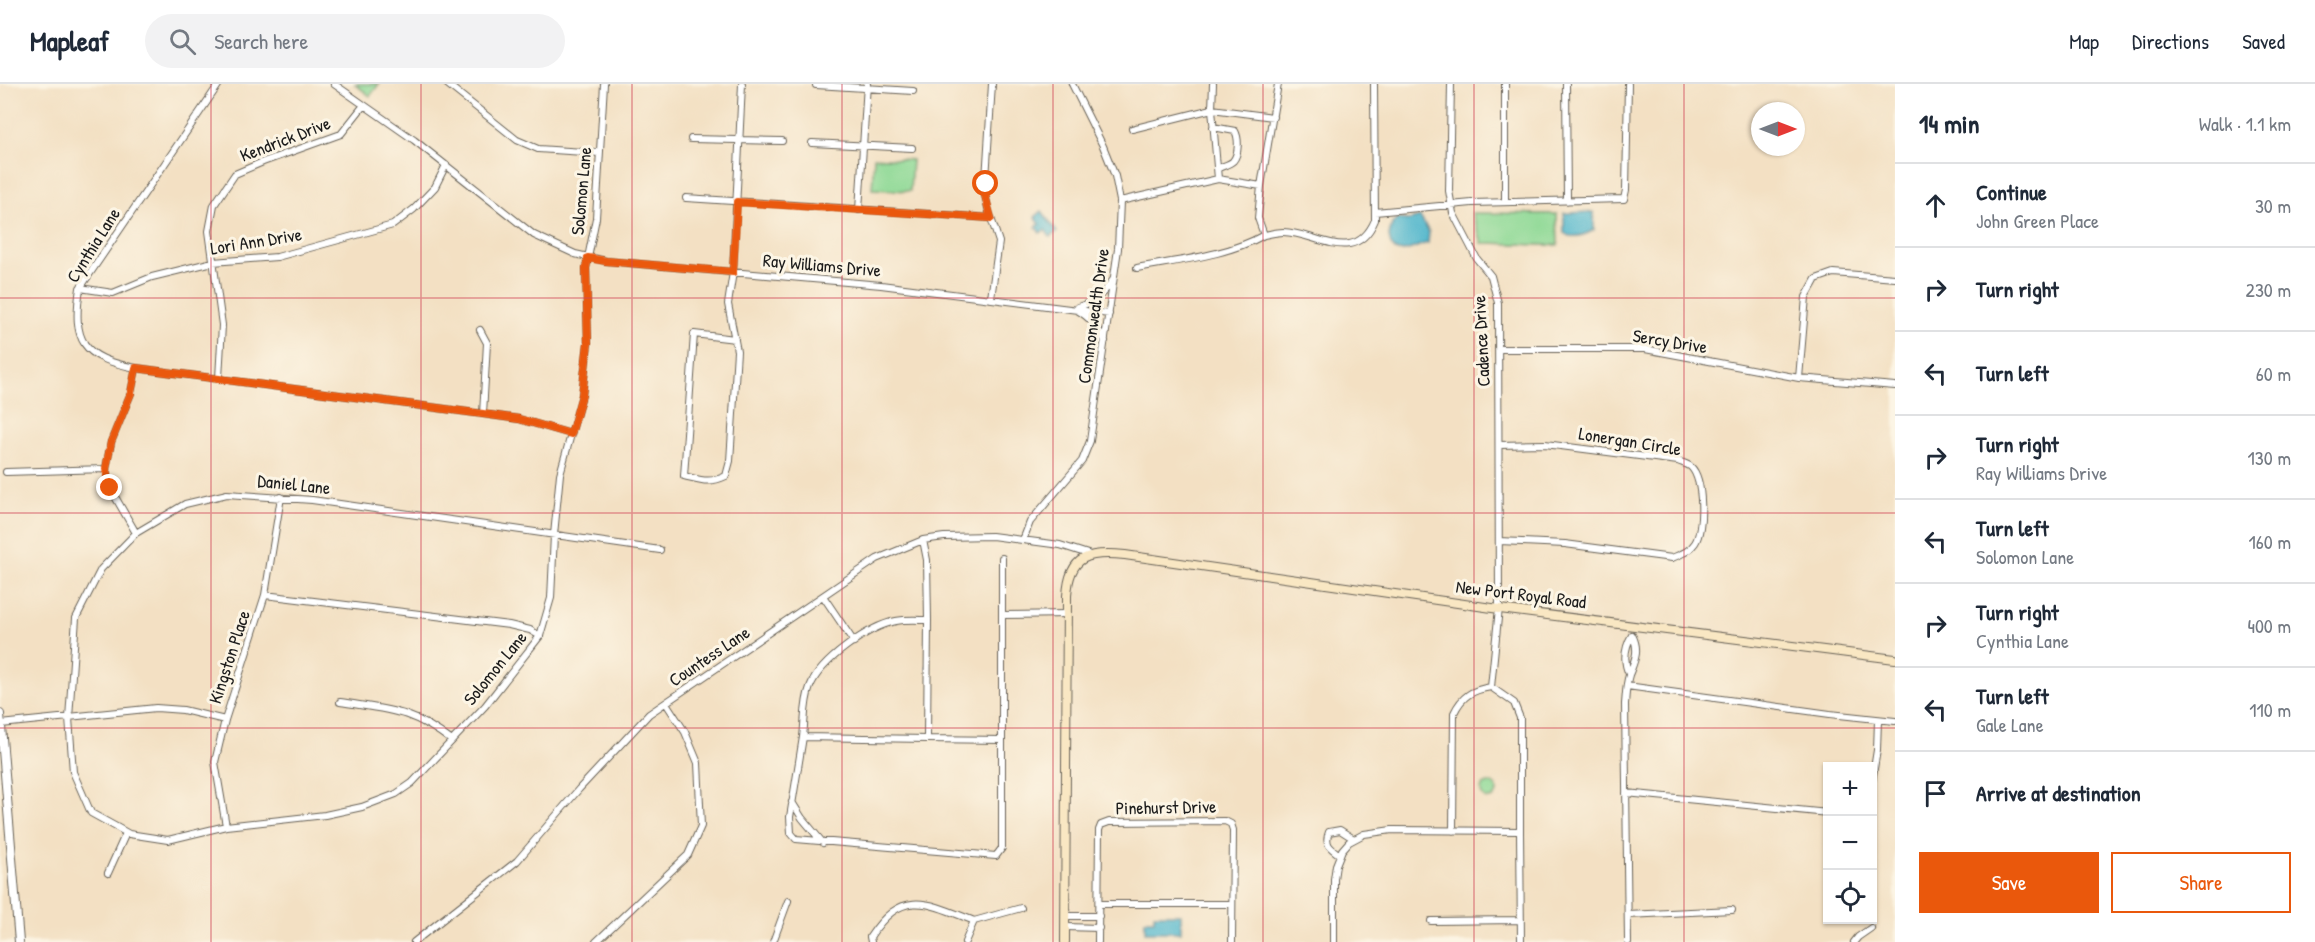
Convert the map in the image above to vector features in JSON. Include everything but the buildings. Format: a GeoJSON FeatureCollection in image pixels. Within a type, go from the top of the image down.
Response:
{"type":"FeatureCollection","features":[{"type":"Feature","properties":{"kind":"main road","name":"New Port Royal Road"},"geometry":{"type":"LineString","coordinates":[[1088,554],[1103,552],[1143,557],[1499,608],[1633,630],[1895,659]]}},
{"type":"Feature","properties":{"kind":"main road"},"geometry":{"type":"LineString","coordinates":[[1065,942],[1067,614],[1070,576],[1075,565],[1088,554]]}},
{"type":"Feature","properties":{"kind":"street","name":"Cynthia Lane"},"geometry":{"type":"LineString","coordinates":[[219,84],[80,288],[76,313],[77,332],[95,355],[110,363],[136,368],[519,419],[571,434]]}},
{"type":"Feature","properties":{"kind":"street","name":"Ray Williams Drive"},"geometry":{"type":"LineString","coordinates":[[334,84],[446,165],[534,235],[588,258],[881,285],[1109,314]]}},
{"type":"Feature","properties":{"kind":"street"},"geometry":{"type":"LineString","coordinates":[[447,84],[517,140],[538,149],[599,153]]}},
{"type":"Feature","properties":{"kind":"street","name":"Solomon Lane"},"geometry":{"type":"LineString","coordinates":[[69,718],[73,772],[91,813],[126,833],[168,840],[226,826],[325,815],[362,807],[396,794],[412,783],[518,666],[540,636],[551,598],[554,535],[561,474],[582,395],[588,343],[586,268],[596,218],[604,84]]}},
{"type":"Feature","properties":{"kind":"street"},"geometry":{"type":"LineString","coordinates":[[735,339],[694,334],[684,476],[699,481],[713,481],[726,476],[730,460],[737,351],[735,339],[728,304],[733,272],[742,84]]}},
{"type":"Feature","properties":{"kind":"street"},"geometry":{"type":"LineString","coordinates":[[991,298],[999,242],[985,195],[992,84]]}},
{"type":"Feature","properties":{"kind":"street","name":"Commonwealth Drive"},"geometry":{"type":"LineString","coordinates":[[1023,540],[1029,522],[1082,461],[1090,441],[1114,279],[1120,201],[1103,146],[1072,84]]}},
{"type":"Feature","properties":{"kind":"street"},"geometry":{"type":"LineString","coordinates":[[1213,84],[1212,109],[1219,168],[1218,179]]}},
{"type":"Feature","properties":{"kind":"street"},"geometry":{"type":"LineString","coordinates":[[1264,235],[1258,218],[1278,84]]}},
{"type":"Feature","properties":{"kind":"street"},"geometry":{"type":"LineString","coordinates":[[1137,268],[1201,256],[1249,243],[1264,235],[1284,231],[1333,244],[1348,244],[1362,239],[1371,230],[1375,220],[1374,84]]}},
{"type":"Feature","properties":{"kind":"street","name":"Cadence Drive"},"geometry":{"type":"LineString","coordinates":[[1451,84],[1449,191],[1451,205],[1459,228],[1491,276],[1498,303],[1499,608],[1491,687]]}},
{"type":"Feature","properties":{"kind":"street"},"geometry":{"type":"LineString","coordinates":[[1505,84],[1505,202]]}},
{"type":"Feature","properties":{"kind":"street"},"geometry":{"type":"LineString","coordinates":[[1566,84],[1567,201]]}},
{"type":"Feature","properties":{"kind":"street"},"geometry":{"type":"LineString","coordinates":[[1375,212],[1505,202],[1624,199],[1628,84]]}},
{"type":"Feature","properties":{"kind":"street"},"geometry":{"type":"LineString","coordinates":[[816,85],[866,86],[913,91]]}},
{"type":"Feature","properties":{"kind":"street"},"geometry":{"type":"LineString","coordinates":[[859,210],[866,86]]}},
{"type":"Feature","properties":{"kind":"street","name":"Kendrick Drive"},"geometry":{"type":"LineString","coordinates":[[219,378],[222,325],[209,231],[214,205],[235,174],[341,134],[364,105]]}},
{"type":"Feature","properties":{"kind":"street"},"geometry":{"type":"LineString","coordinates":[[1132,129],[1212,109],[1273,117]]}},
{"type":"Feature","properties":{"kind":"street"},"geometry":{"type":"LineString","coordinates":[[1213,126],[1235,131],[1238,136],[1236,155],[1232,162],[1219,168]]}},
{"type":"Feature","properties":{"kind":"street"},"geometry":{"type":"LineString","coordinates":[[691,139],[782,141]]}},
{"type":"Feature","properties":{"kind":"street"},"geometry":{"type":"LineString","coordinates":[[812,143],[912,148]]}},
{"type":"Feature","properties":{"kind":"street","name":"Lori Ann Drive"},"geometry":{"type":"LineString","coordinates":[[80,288],[113,293],[153,277],[213,262],[277,257],[393,225],[414,209],[435,187],[446,165]]}},
{"type":"Feature","properties":{"kind":"street"},"geometry":{"type":"LineString","coordinates":[[1120,201],[1218,179],[1262,186]]}},
{"type":"Feature","properties":{"kind":"street"},"geometry":{"type":"LineString","coordinates":[[686,198],[991,218]]}},
{"type":"Feature","properties":{"kind":"street"},"geometry":{"type":"LineString","coordinates":[[1799,378],[1806,297],[1816,279],[1833,273],[1895,278]]}},
{"type":"Feature","properties":{"kind":"street"},"geometry":{"type":"LineString","coordinates":[[1074,309],[1089,304],[1102,295],[1114,279]]}},
{"type":"Feature","properties":{"kind":"street"},"geometry":{"type":"LineString","coordinates":[[1074,309],[1087,316],[1105,341]]}},
{"type":"Feature","properties":{"kind":"street"},"geometry":{"type":"LineString","coordinates":[[480,330],[487,343],[483,414]]}},
{"type":"Feature","properties":{"kind":"street","name":"Sercy Drive"},"geometry":{"type":"LineString","coordinates":[[1499,349],[1645,349],[1799,378],[1895,386]]}},
{"type":"Feature","properties":{"kind":"street"},"geometry":{"type":"LineString","coordinates":[[136,368],[131,393],[111,442],[106,469],[110,488],[136,532]]}},
{"type":"Feature","properties":{"kind":"street","name":"Lonergan Circle"},"geometry":{"type":"LineString","coordinates":[[1499,445],[1545,444],[1678,461],[1691,467],[1697,477],[1700,490],[1701,532],[1686,553],[1672,558],[1565,544],[1499,542]]}},
{"type":"Feature","properties":{"kind":"street"},"geometry":{"type":"LineString","coordinates":[[6,472],[106,469]]}},
{"type":"Feature","properties":{"kind":"street","name":"Daniel Lane"},"geometry":{"type":"LineString","coordinates":[[69,718],[76,618],[102,568],[136,532],[185,504],[227,494],[281,497],[660,550]]}},
{"type":"Feature","properties":{"kind":"street","name":"Kingston Place"},"geometry":{"type":"LineString","coordinates":[[226,826],[215,762],[225,720],[265,595],[281,497]]}},
{"type":"Feature","properties":{"kind":"street","name":"Countess Lane"},"geometry":{"type":"LineString","coordinates":[[414,942],[517,861],[579,789],[649,714],[877,559],[923,540],[944,537],[992,536],[1060,545],[1088,554]]}},
{"type":"Feature","properties":{"kind":"street"},"geometry":{"type":"LineString","coordinates":[[923,540],[927,560],[927,739]]}},
{"type":"Feature","properties":{"kind":"street"},"geometry":{"type":"LineString","coordinates":[[928,620],[897,621],[884,624],[854,642],[825,664],[815,676],[808,690],[803,737],[789,817],[791,833],[796,839],[996,856],[1002,848],[1002,558]]}},
{"type":"Feature","properties":{"kind":"street"},"geometry":{"type":"LineString","coordinates":[[265,595],[509,625],[530,630],[540,636]]}},
{"type":"Feature","properties":{"kind":"street"},"geometry":{"type":"LineString","coordinates":[[823,596],[854,642]]}},
{"type":"Feature","properties":{"kind":"street"},"geometry":{"type":"LineString","coordinates":[[1002,615],[1067,614]]}},
{"type":"Feature","properties":{"kind":"street"},"geometry":{"type":"LineString","coordinates":[[1629,675],[1625,665],[1627,644],[1633,630]]}},
{"type":"Feature","properties":{"kind":"street"},"geometry":{"type":"LineString","coordinates":[[1628,942],[1624,704],[1629,675],[1635,665],[1638,645],[1633,630]]}},
{"type":"Feature","properties":{"kind":"street"},"geometry":{"type":"LineString","coordinates":[[1627,686],[1895,721]]}},
{"type":"Feature","properties":{"kind":"street"},"geometry":{"type":"LineString","coordinates":[[1453,831],[1454,713],[1463,698],[1471,692],[1491,687],[1514,703],[1521,718],[1521,942]]}},
{"type":"Feature","properties":{"kind":"street"},"geometry":{"type":"LineString","coordinates":[[340,702],[407,713],[434,727],[452,741]]}},
{"type":"Feature","properties":{"kind":"street"},"geometry":{"type":"LineString","coordinates":[[596,942],[688,855],[701,826],[698,763],[685,732],[666,704]]}},
{"type":"Feature","properties":{"kind":"street"},"geometry":{"type":"LineString","coordinates":[[2,723],[156,708],[183,710],[225,720]]}},
{"type":"Feature","properties":{"kind":"street"},"geometry":{"type":"LineString","coordinates":[[0,714],[19,942]]}},
{"type":"Feature","properties":{"kind":"street"},"geometry":{"type":"LineString","coordinates":[[1875,762],[1878,720]]}},
{"type":"Feature","properties":{"kind":"street"},"geometry":{"type":"LineString","coordinates":[[803,737],[1002,740]]}},
{"type":"Feature","properties":{"kind":"street"},"geometry":{"type":"LineString","coordinates":[[1626,793],[1823,813]]}},
{"type":"Feature","properties":{"kind":"street"},"geometry":{"type":"LineString","coordinates":[[792,802],[823,843]]}},
{"type":"Feature","properties":{"kind":"street","name":"Pinehurst Drive"},"geometry":{"type":"LineString","coordinates":[[1098,942],[1099,830],[1101,825],[1108,822],[1225,821],[1231,824],[1233,830],[1232,942]]}},
{"type":"Feature","properties":{"kind":"street"},"geometry":{"type":"LineString","coordinates":[[1340,855],[1328,844],[1329,832],[1340,830],[1354,839]]}},
{"type":"Feature","properties":{"kind":"street"},"geometry":{"type":"LineString","coordinates":[[1334,942],[1334,879],[1342,850],[1354,839],[1364,834],[1392,830],[1521,831]]}},
{"type":"Feature","properties":{"kind":"street"},"geometry":{"type":"LineString","coordinates":[[108,873],[126,833]]}},
{"type":"Feature","properties":{"kind":"street"},"geometry":{"type":"LineString","coordinates":[[773,942],[788,901]]}},
{"type":"Feature","properties":{"kind":"street"},"geometry":{"type":"LineString","coordinates":[[871,942],[870,938],[882,919],[910,903],[938,906],[974,921],[1021,908]]}},
{"type":"Feature","properties":{"kind":"street"},"geometry":{"type":"LineString","coordinates":[[1099,904],[1232,904]]}},
{"type":"Feature","properties":{"kind":"street"},"geometry":{"type":"LineString","coordinates":[[1628,915],[1732,910]]}},
{"type":"Feature","properties":{"kind":"street"},"geometry":{"type":"LineString","coordinates":[[1066,916],[1099,916]]}},
{"type":"Feature","properties":{"kind":"street"},"geometry":{"type":"LineString","coordinates":[[1431,921],[1521,920]]}},
{"type":"Feature","properties":{"kind":"street"},"geometry":{"type":"LineString","coordinates":[[965,942],[974,921]]}},
{"type":"Feature","properties":{"kind":"street"},"geometry":{"type":"LineString","coordinates":[[1066,927],[1099,928]]}},
{"type":"Feature","properties":{"kind":"street"},"geometry":{"type":"LineString","coordinates":[[1854,942],[1871,928]]}},
{"type":"Feature","properties":{"kind":"green space"},"geometry":{"type":"Polygon","coordinates":[[[355,84],[379,84],[370,96],[355,84]]]}},
{"type":"Feature","properties":{"kind":"green space"},"geometry":{"type":"Polygon","coordinates":[[[874,157],[912,160],[910,191],[872,189],[874,157]]]}},
{"type":"Feature","properties":{"kind":"green space"},"geometry":{"type":"Polygon","coordinates":[[[1472,213],[1557,214],[1558,245],[1482,243],[1472,213]]]}},
{"type":"Feature","properties":{"kind":"green space"},"geometry":{"type":"Polygon","coordinates":[[[1486,783],[1492,783],[1497,791],[1495,797],[1486,799],[1481,794],[1481,788],[1486,783]]]}},
{"type":"Feature","properties":{"kind":"water"},"geometry":{"type":"Polygon","coordinates":[[[1042,211],[1057,232],[1050,237],[1045,230],[1040,233],[1036,227],[1040,224],[1035,217],[1042,211]]]}},
{"type":"Feature","properties":{"kind":"water"},"geometry":{"type":"Polygon","coordinates":[[[1594,212],[1594,230],[1575,236],[1564,233],[1564,213],[1594,212]]]}},
{"type":"Feature","properties":{"kind":"water"},"geometry":{"type":"Polygon","coordinates":[[[1420,217],[1429,232],[1428,243],[1404,251],[1394,249],[1389,236],[1392,224],[1398,219],[1410,220],[1420,217]]]}},
{"type":"Feature","properties":{"kind":"water"},"geometry":{"type":"Polygon","coordinates":[[[1154,914],[1181,914],[1181,932],[1145,932],[1145,920],[1154,920],[1154,914]]]}},
{"type":"Feature","properties":{"kind":"route"},"geometry":{"type":"LineString","coordinates":[[110,488],[106,469],[111,442],[131,393],[136,368],[519,419],[571,434],[582,395],[588,343],[586,268],[588,258],[733,272],[737,202],[991,218],[985,195],[986,184]]}}]}
